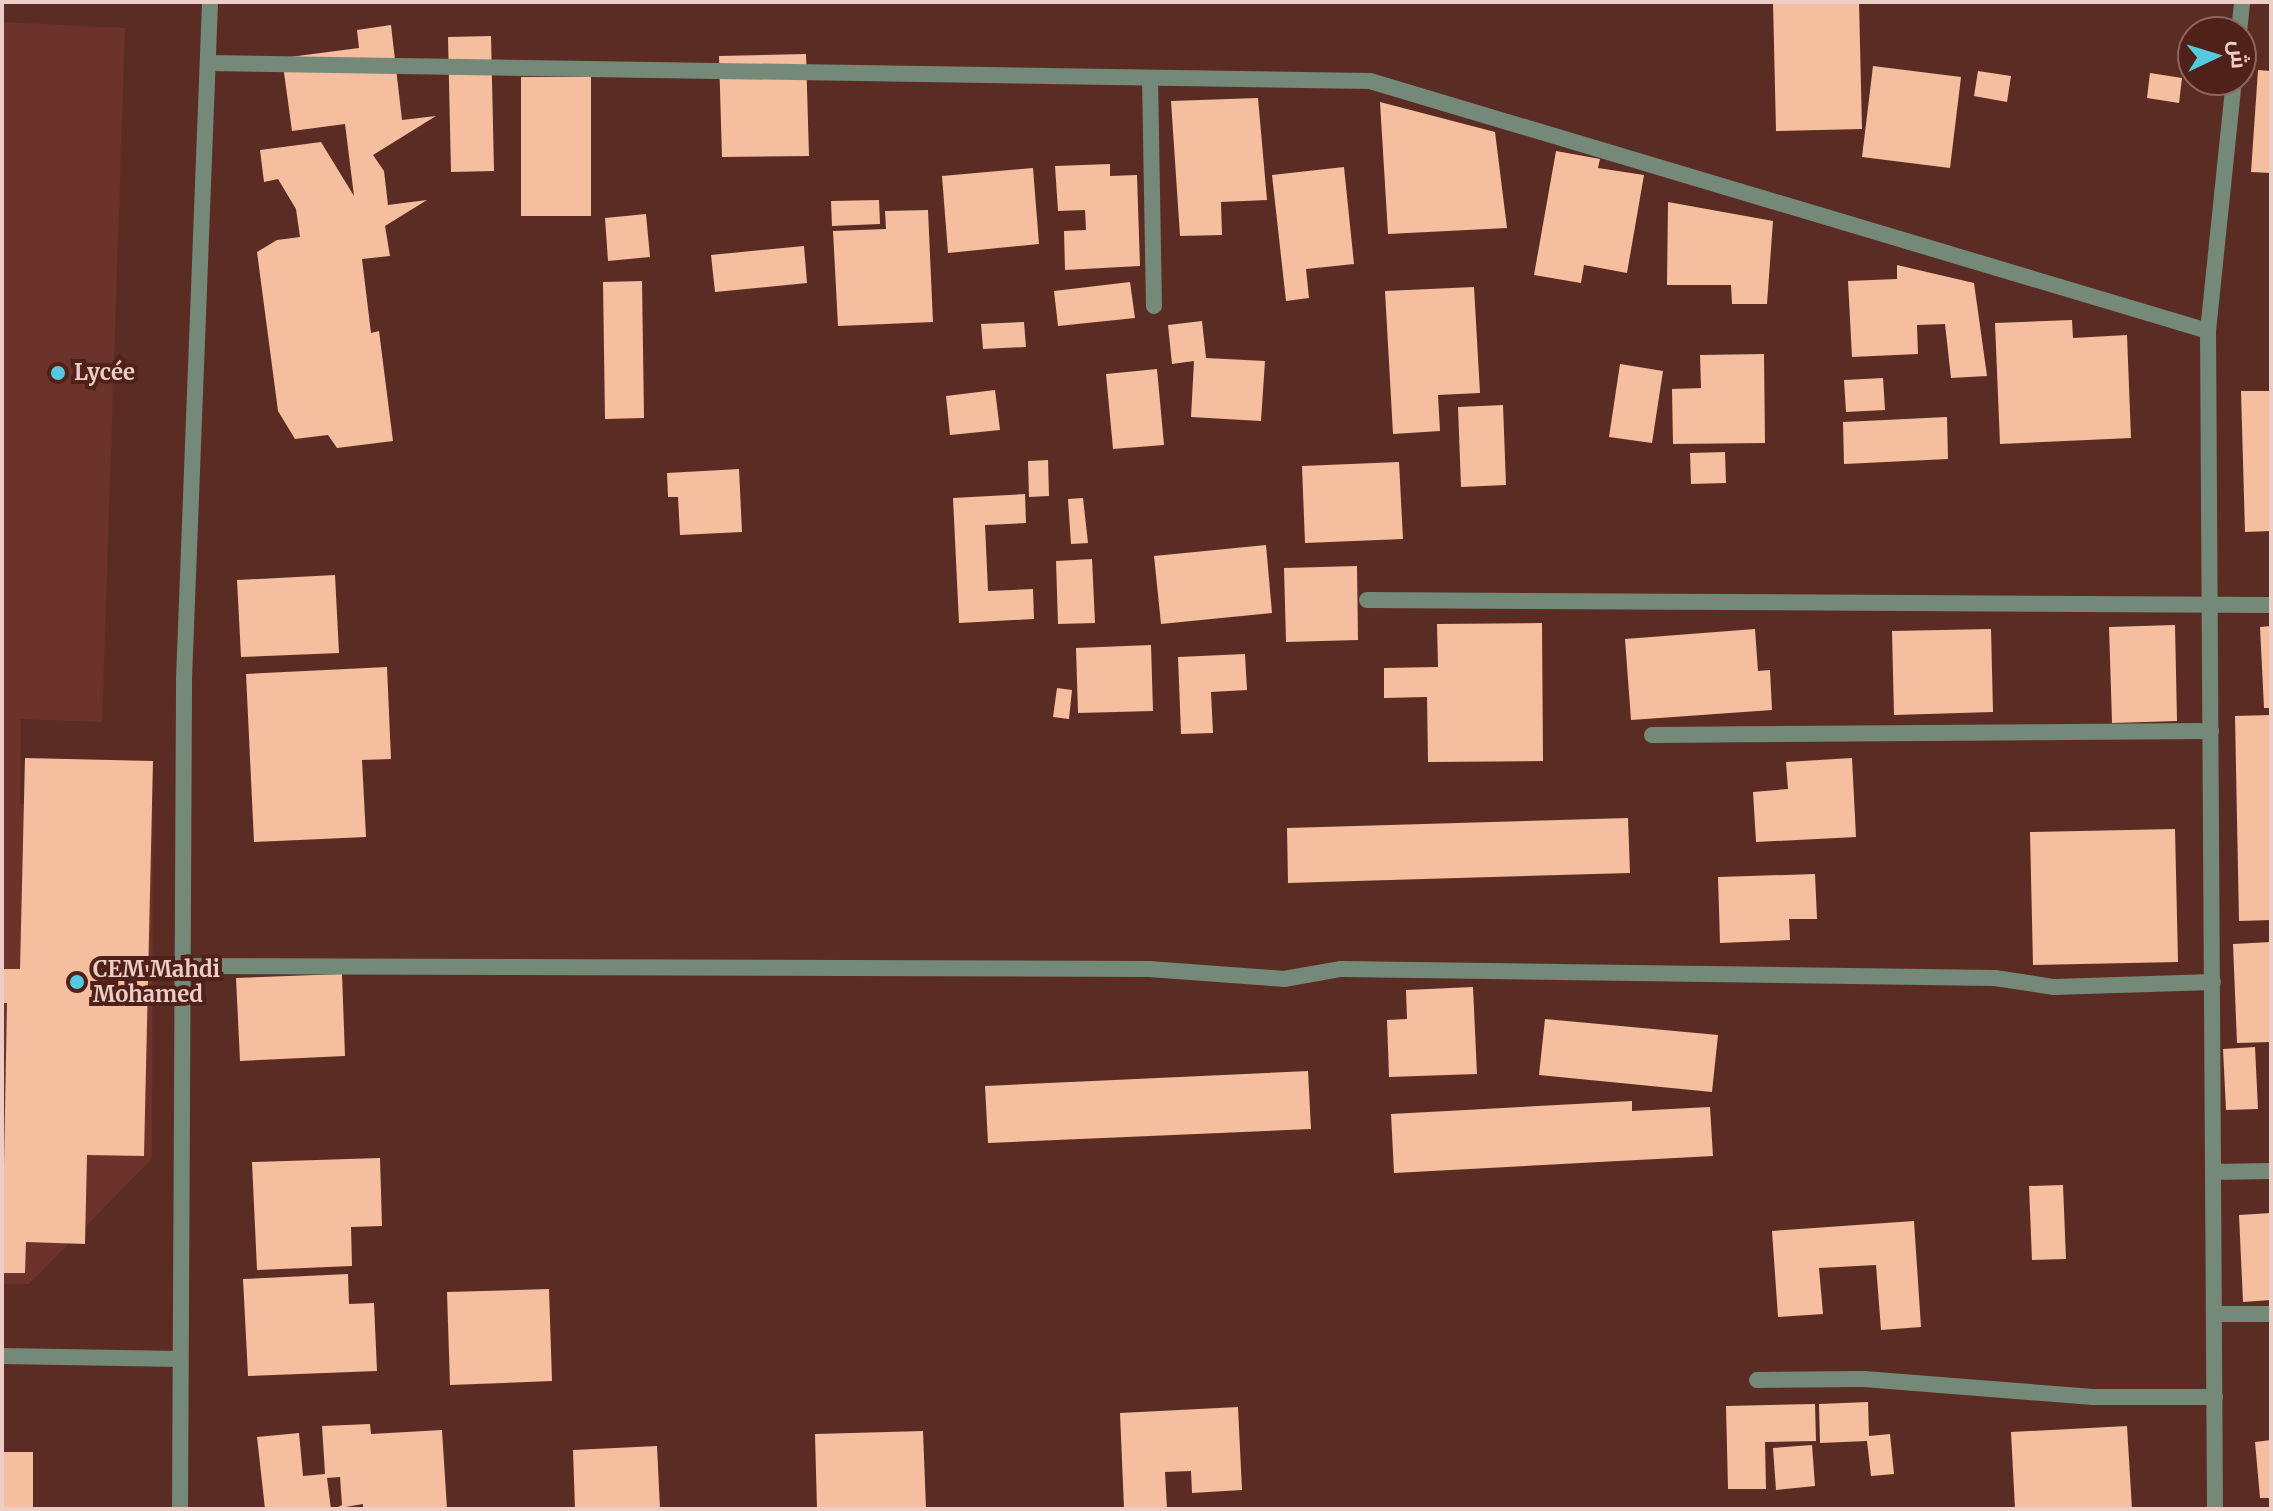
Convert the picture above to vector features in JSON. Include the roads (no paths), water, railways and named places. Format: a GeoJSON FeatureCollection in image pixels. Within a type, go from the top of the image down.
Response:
{"type":"FeatureCollection","features":[{"type":"Feature","properties":{"kind":"street"},"geometry":{"type":"LineString","coordinates":[[180,1509],[184,679],[210,2]]}},
{"type":"Feature","properties":{"kind":"street"},"geometry":{"type":"LineString","coordinates":[[208,63],[1370,81],[2208,331]]}},
{"type":"Feature","properties":{"kind":"street"},"geometry":{"type":"LineString","coordinates":[[1150,78],[1154,306]]}},
{"type":"Feature","properties":{"kind":"street"},"geometry":{"type":"LineString","coordinates":[[2215,1509],[2208,331],[2232,96]]}},
{"type":"Feature","properties":{"kind":"street"},"geometry":{"type":"LineString","coordinates":[[1367,600],[2271,605]]}},
{"type":"Feature","properties":{"kind":"street"},"geometry":{"type":"LineString","coordinates":[[1652,735],[2211,731]]}},
{"type":"Feature","properties":{"kind":"street"},"geometry":{"type":"LineString","coordinates":[[183,966],[1149,969],[1284,979],[1341,969],[1995,978],[2054,987],[2213,982]]}},
{"type":"Feature","properties":{"kind":"street"},"geometry":{"type":"LineString","coordinates":[[2214,1172],[2271,1171]]}},
{"type":"Feature","properties":{"kind":"street"},"geometry":{"type":"LineString","coordinates":[[2215,1314],[2271,1314]]}},
{"type":"Feature","properties":{"kind":"street"},"geometry":{"type":"LineString","coordinates":[[2,1356],[180,1359]]}},
{"type":"Feature","properties":{"kind":"street"},"geometry":{"type":"LineString","coordinates":[[1757,1380],[1864,1379],[2093,1397],[2215,1397]]}},
{"type":"Feature","properties":{"kind":"place","name":"Lycée"},"geometry":{"type":"Point","coordinates":[58,373]}},
{"type":"Feature","properties":{"kind":"place","name":"CEM Mahdi Mohamed"},"geometry":{"type":"Point","coordinates":[77,982]}}]}
